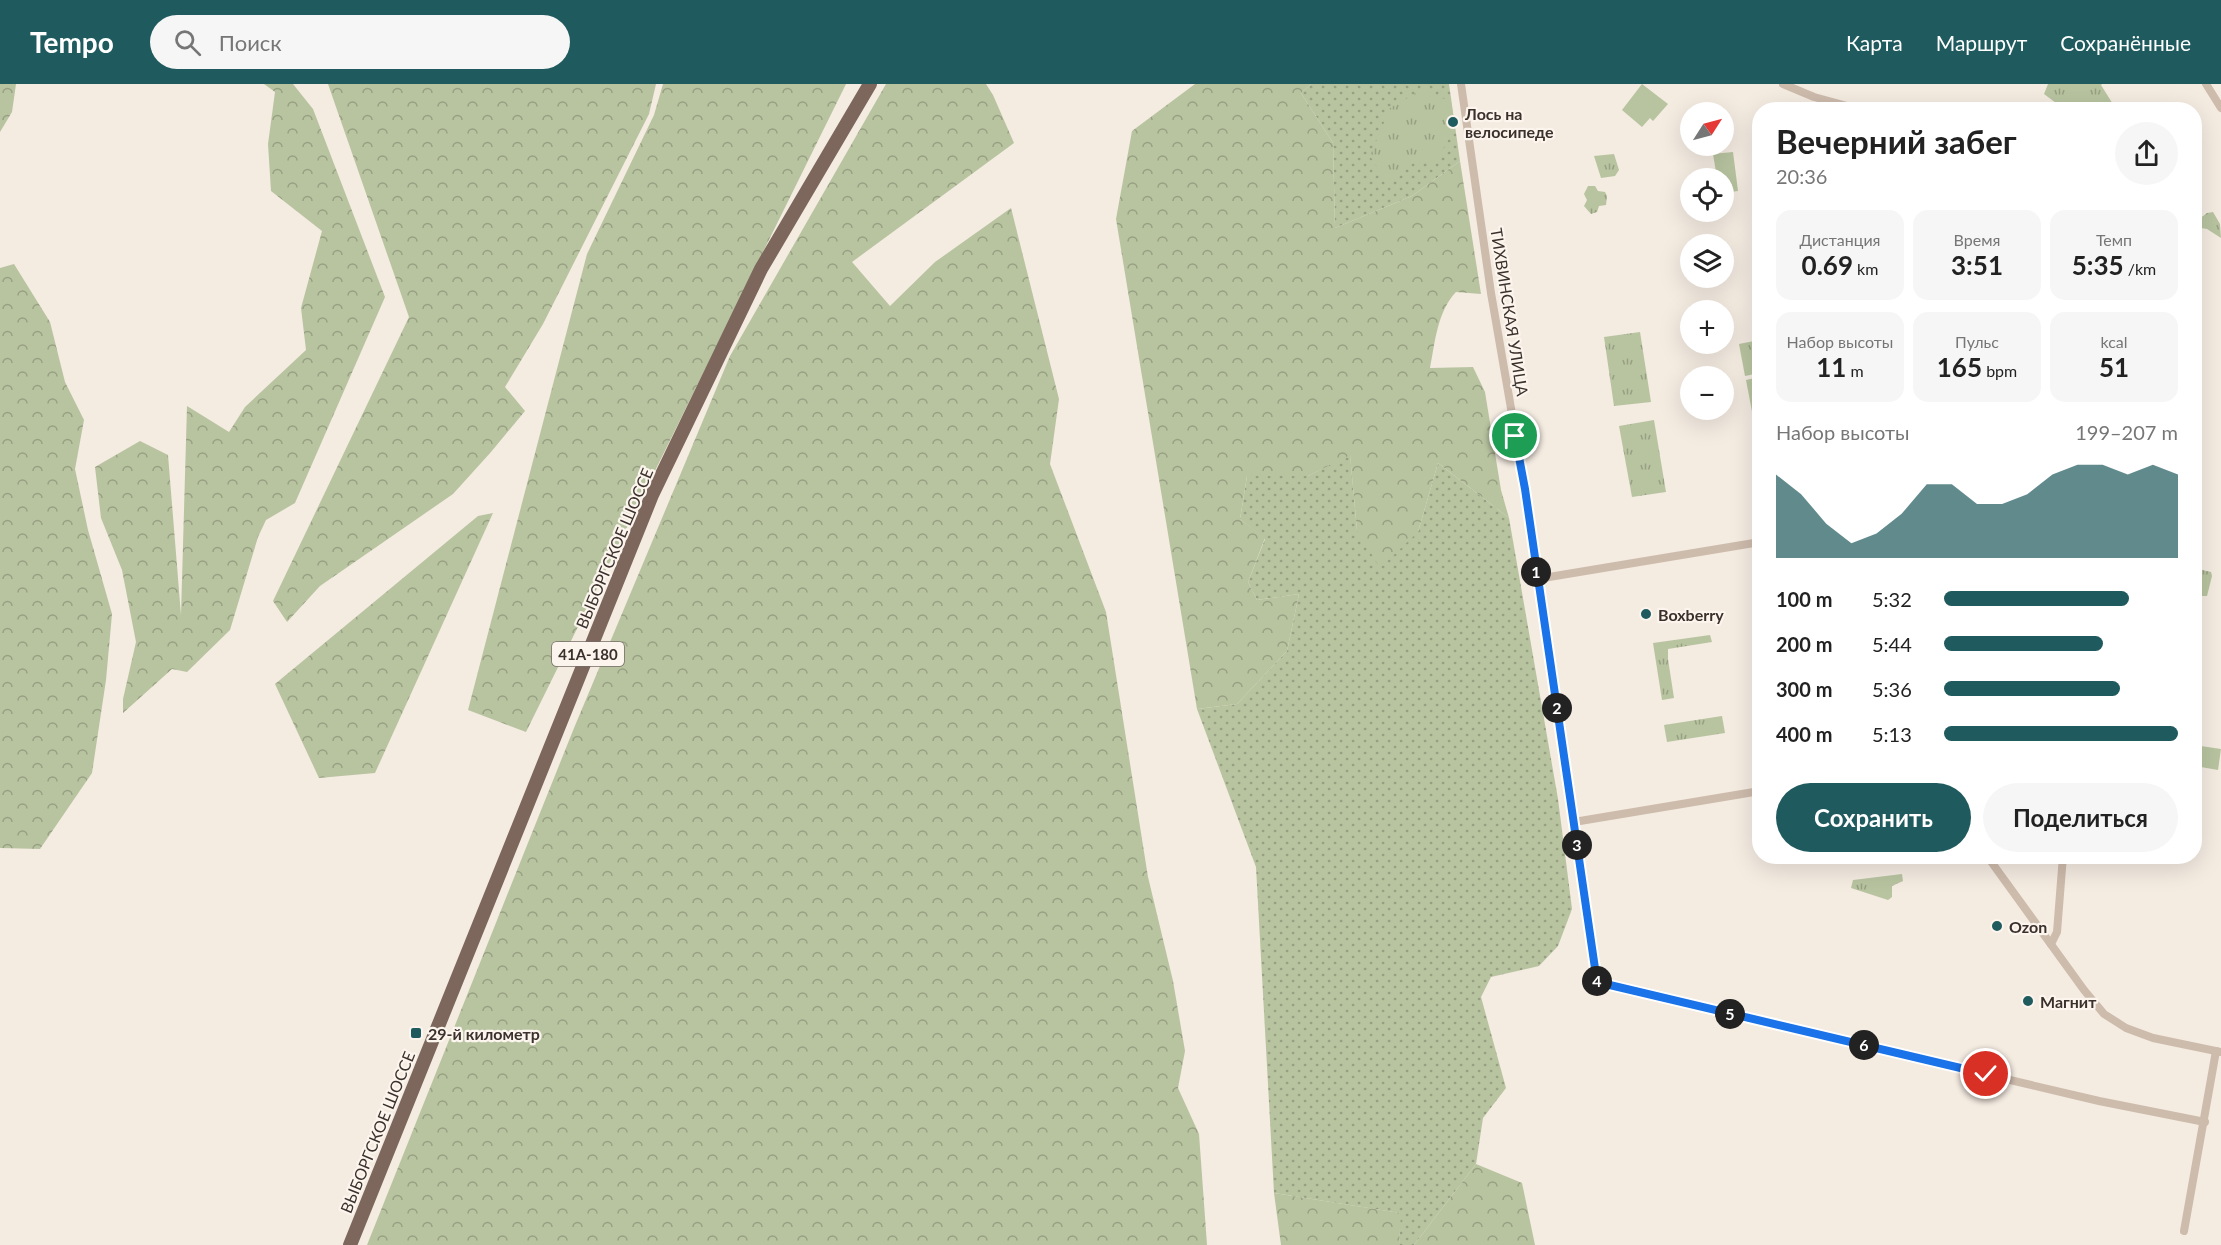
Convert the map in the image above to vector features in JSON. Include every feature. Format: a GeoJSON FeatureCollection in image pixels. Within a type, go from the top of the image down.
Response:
{"type":"FeatureCollection","features":[{"type":"Feature","properties":{"kind":"main road","name":"ВЫБОРГСКОЕ ШОССЕ"},"geometry":{"type":"LineString","coordinates":[[350,1245],[652,495],[761,269],[870,84]]}},
{"type":"Feature","properties":{"kind":"street","name":"ТИХВИНСКАЯ УЛИЦА"},"geometry":{"type":"LineString","coordinates":[[1461,84],[1491,293],[1525,489],[1597,982],[2099,1101],[2205,1122]]}},
{"type":"Feature","properties":{"kind":"street"},"geometry":{"type":"LineString","coordinates":[[1783,84],[1824,102]]}},
{"type":"Feature","properties":{"kind":"street"},"geometry":{"type":"LineString","coordinates":[[2206,84],[2221,108]]}},
{"type":"Feature","properties":{"kind":"street"},"geometry":{"type":"LineString","coordinates":[[1538,579],[1752,543]]}},
{"type":"Feature","properties":{"kind":"street"},"geometry":{"type":"LineString","coordinates":[[1574,822],[1752,792]]}},
{"type":"Feature","properties":{"kind":"street"},"geometry":{"type":"LineString","coordinates":[[1993,864],[2104,1014],[2126,1028],[2153,1038],[2219,1052],[2184,1231]]}},
{"type":"Feature","properties":{"kind":"street"},"geometry":{"type":"LineString","coordinates":[[2051,944],[2057,932],[2062,864]]}},
{"type":"Feature","properties":{"kind":"green space"},"geometry":{"type":"Polygon","coordinates":[[[0,84],[16,84],[12,112],[0,132],[0,84]]]}},
{"type":"Feature","properties":{"kind":"green space"},"geometry":{"type":"Polygon","coordinates":[[[264,84],[293,84],[313,109],[385,297],[295,503],[266,520],[258,537],[230,630],[187,672],[172,669],[123,713],[123,699],[136,642],[122,570],[101,518],[95,467],[140,441],[168,455],[181,615],[187,406],[229,432],[245,407],[306,350],[301,308],[322,231],[271,191],[268,144],[275,92],[264,84]]]}},
{"type":"Feature","properties":{"kind":"green space"},"geometry":{"type":"Polygon","coordinates":[[[328,84],[656,84],[649,114],[543,324],[505,387],[525,411],[453,494],[320,586],[287,622],[273,601],[409,317],[328,84]]]}},
{"type":"Feature","properties":{"kind":"green space"},"geometry":{"type":"Polygon","coordinates":[[[663,84],[846,84],[526,732],[468,710],[587,254],[654,115],[663,84]]]}},
{"type":"Feature","properties":{"kind":"green space"},"geometry":{"type":"Polygon","coordinates":[[[886,84],[986,84],[1014,143],[852,262],[890,306],[935,262],[1011,208],[1059,399],[1050,464],[1106,612],[1148,877],[1173,981],[1185,1051],[1178,1088],[1199,1134],[1207,1245],[367,1245],[574,728],[730,356],[886,84]]]}},
{"type":"Feature","properties":{"kind":"green space"},"geometry":{"type":"Polygon","coordinates":[[[1195,84],[1311,84],[1301,93],[1333,143],[1335,228],[1412,196],[1460,161],[1481,294],[1456,292],[1450,300],[1438,328],[1430,368],[1473,367],[1485,392],[1501,490],[1509,518],[1438,463],[1418,532],[1380,568],[1357,530],[1350,455],[1308,476],[1247,476],[1240,519],[1265,538],[1248,582],[1257,600],[1299,594],[1287,651],[1237,704],[1197,709],[1116,219],[1132,131],[1195,84]]]}},
{"type":"Feature","properties":{"kind":"green space"},"geometry":{"type":"Polygon","coordinates":[[[1311,84],[1449,84],[1460,161],[1412,196],[1335,228],[1333,143],[1301,93],[1311,84]]]}},
{"type":"Feature","properties":{"kind":"green space"},"geometry":{"type":"Polygon","coordinates":[[[1642,84],[1668,104],[1653,121],[1650,118],[1642,127],[1622,110],[1642,84]]]}},
{"type":"Feature","properties":{"kind":"green space"},"geometry":{"type":"Polygon","coordinates":[[[2048,84],[2102,84],[2112,102],[2055,102],[2044,94],[2048,84]]]}},
{"type":"Feature","properties":{"kind":"green space"},"geometry":{"type":"Polygon","coordinates":[[[1423,89],[1451,102],[1455,127],[1437,160],[1409,164],[1388,184],[1370,156],[1390,108],[1423,89]]]}},
{"type":"Feature","properties":{"kind":"green space"},"geometry":{"type":"Polygon","coordinates":[[[1614,154],[1619,170],[1615,176],[1601,178],[1594,156],[1614,154]]]}},
{"type":"Feature","properties":{"kind":"green space"},"geometry":{"type":"Polygon","coordinates":[[[1713,156],[1734,156],[1738,191],[1734,192],[1734,168],[1715,168],[1713,156]]]}},
{"type":"Feature","properties":{"kind":"green space"},"geometry":{"type":"Polygon","coordinates":[[[1588,186],[1595,186],[1598,191],[1605,192],[1607,196],[1606,205],[1599,206],[1597,212],[1591,214],[1584,206],[1587,200],[1584,194],[1588,186]]]}},
{"type":"Feature","properties":{"kind":"green space"},"geometry":{"type":"Polygon","coordinates":[[[2213,212],[2220,224],[2221,238],[2202,228],[2202,217],[2213,212]]]}},
{"type":"Feature","properties":{"kind":"green space"},"geometry":{"type":"Polygon","coordinates":[[[14,264],[50,322],[65,382],[84,420],[75,469],[88,530],[112,614],[106,680],[92,773],[40,849],[0,848],[0,268],[14,264]]]}},
{"type":"Feature","properties":{"kind":"green space"},"geometry":{"type":"Polygon","coordinates":[[[1640,332],[1651,402],[1614,406],[1604,337],[1640,332]]]}},
{"type":"Feature","properties":{"kind":"green space"},"geometry":{"type":"Polygon","coordinates":[[[1752,341],[1752,374],[1745,376],[1739,344],[1752,341]]]}},
{"type":"Feature","properties":{"kind":"green space"},"geometry":{"type":"Polygon","coordinates":[[[1752,379],[1752,412],[1746,380],[1752,379]]]}},
{"type":"Feature","properties":{"kind":"green space"},"geometry":{"type":"Polygon","coordinates":[[[1654,420],[1666,492],[1632,497],[1619,426],[1654,420]]]}},
{"type":"Feature","properties":{"kind":"green space"},"geometry":{"type":"Polygon","coordinates":[[[1350,454],[1357,530],[1418,532],[1438,463],[1509,518],[1558,799],[1572,909],[1558,946],[1539,966],[1491,977],[1481,997],[1506,1088],[1483,1118],[1476,1164],[1414,1245],[1399,1245],[1400,1213],[1274,1193],[1256,867],[1197,709],[1237,704],[1287,651],[1299,594],[1257,600],[1248,582],[1265,539],[1240,519],[1247,476],[1308,476],[1350,454]]]}},
{"type":"Feature","properties":{"kind":"green space"},"geometry":{"type":"Polygon","coordinates":[[[493,513],[375,773],[319,778],[275,684],[478,516],[493,513]]]}},
{"type":"Feature","properties":{"kind":"green space"},"geometry":{"type":"Polygon","coordinates":[[[2202,570],[2211,572],[2212,576],[2207,596],[2202,596],[2202,570]]]}},
{"type":"Feature","properties":{"kind":"green space"},"geometry":{"type":"Polygon","coordinates":[[[1710,635],[1712,642],[1668,649],[1674,698],[1662,700],[1653,643],[1710,635]]]}},
{"type":"Feature","properties":{"kind":"green space"},"geometry":{"type":"Polygon","coordinates":[[[1722,716],[1725,733],[1667,742],[1664,725],[1722,716]]]}},
{"type":"Feature","properties":{"kind":"green space"},"geometry":{"type":"Polygon","coordinates":[[[2202,746],[2221,749],[2218,770],[2202,767],[2202,746]]]}},
{"type":"Feature","properties":{"kind":"green space"},"geometry":{"type":"Polygon","coordinates":[[[1902,874],[1903,881],[1892,886],[1892,897],[1888,900],[1851,888],[1853,880],[1902,874]]]}},
{"type":"Feature","properties":{"kind":"green space"},"geometry":{"type":"Polygon","coordinates":[[[1476,1164],[1522,1183],[1535,1245],[1414,1245],[1476,1164]]]}},
{"type":"Feature","properties":{"kind":"green space"},"geometry":{"type":"Polygon","coordinates":[[[1274,1193],[1401,1213],[1399,1245],[1281,1245],[1274,1193]]]}},
{"type":"Feature","properties":{"kind":"place","name":"Лось на велосипеде"},"geometry":{"type":"Point","coordinates":[1453,122]}},
{"type":"Feature","properties":{"kind":"place","name":"Boxberry"},"geometry":{"type":"Point","coordinates":[1646,614]}},
{"type":"Feature","properties":{"kind":"place","name":"Ozon"},"geometry":{"type":"Point","coordinates":[1997,926]}},
{"type":"Feature","properties":{"kind":"place","name":"Магнит"},"geometry":{"type":"Point","coordinates":[2028,1001]}},
{"type":"Feature","properties":{"kind":"place","name":"29-й километр"},"geometry":{"type":"Point","coordinates":[416,1033]}},
{"type":"Feature","properties":{"kind":"route"},"geometry":{"type":"LineString","coordinates":[[1515,436],[1525,489],[1597,982],[1986,1074]]}}]}
